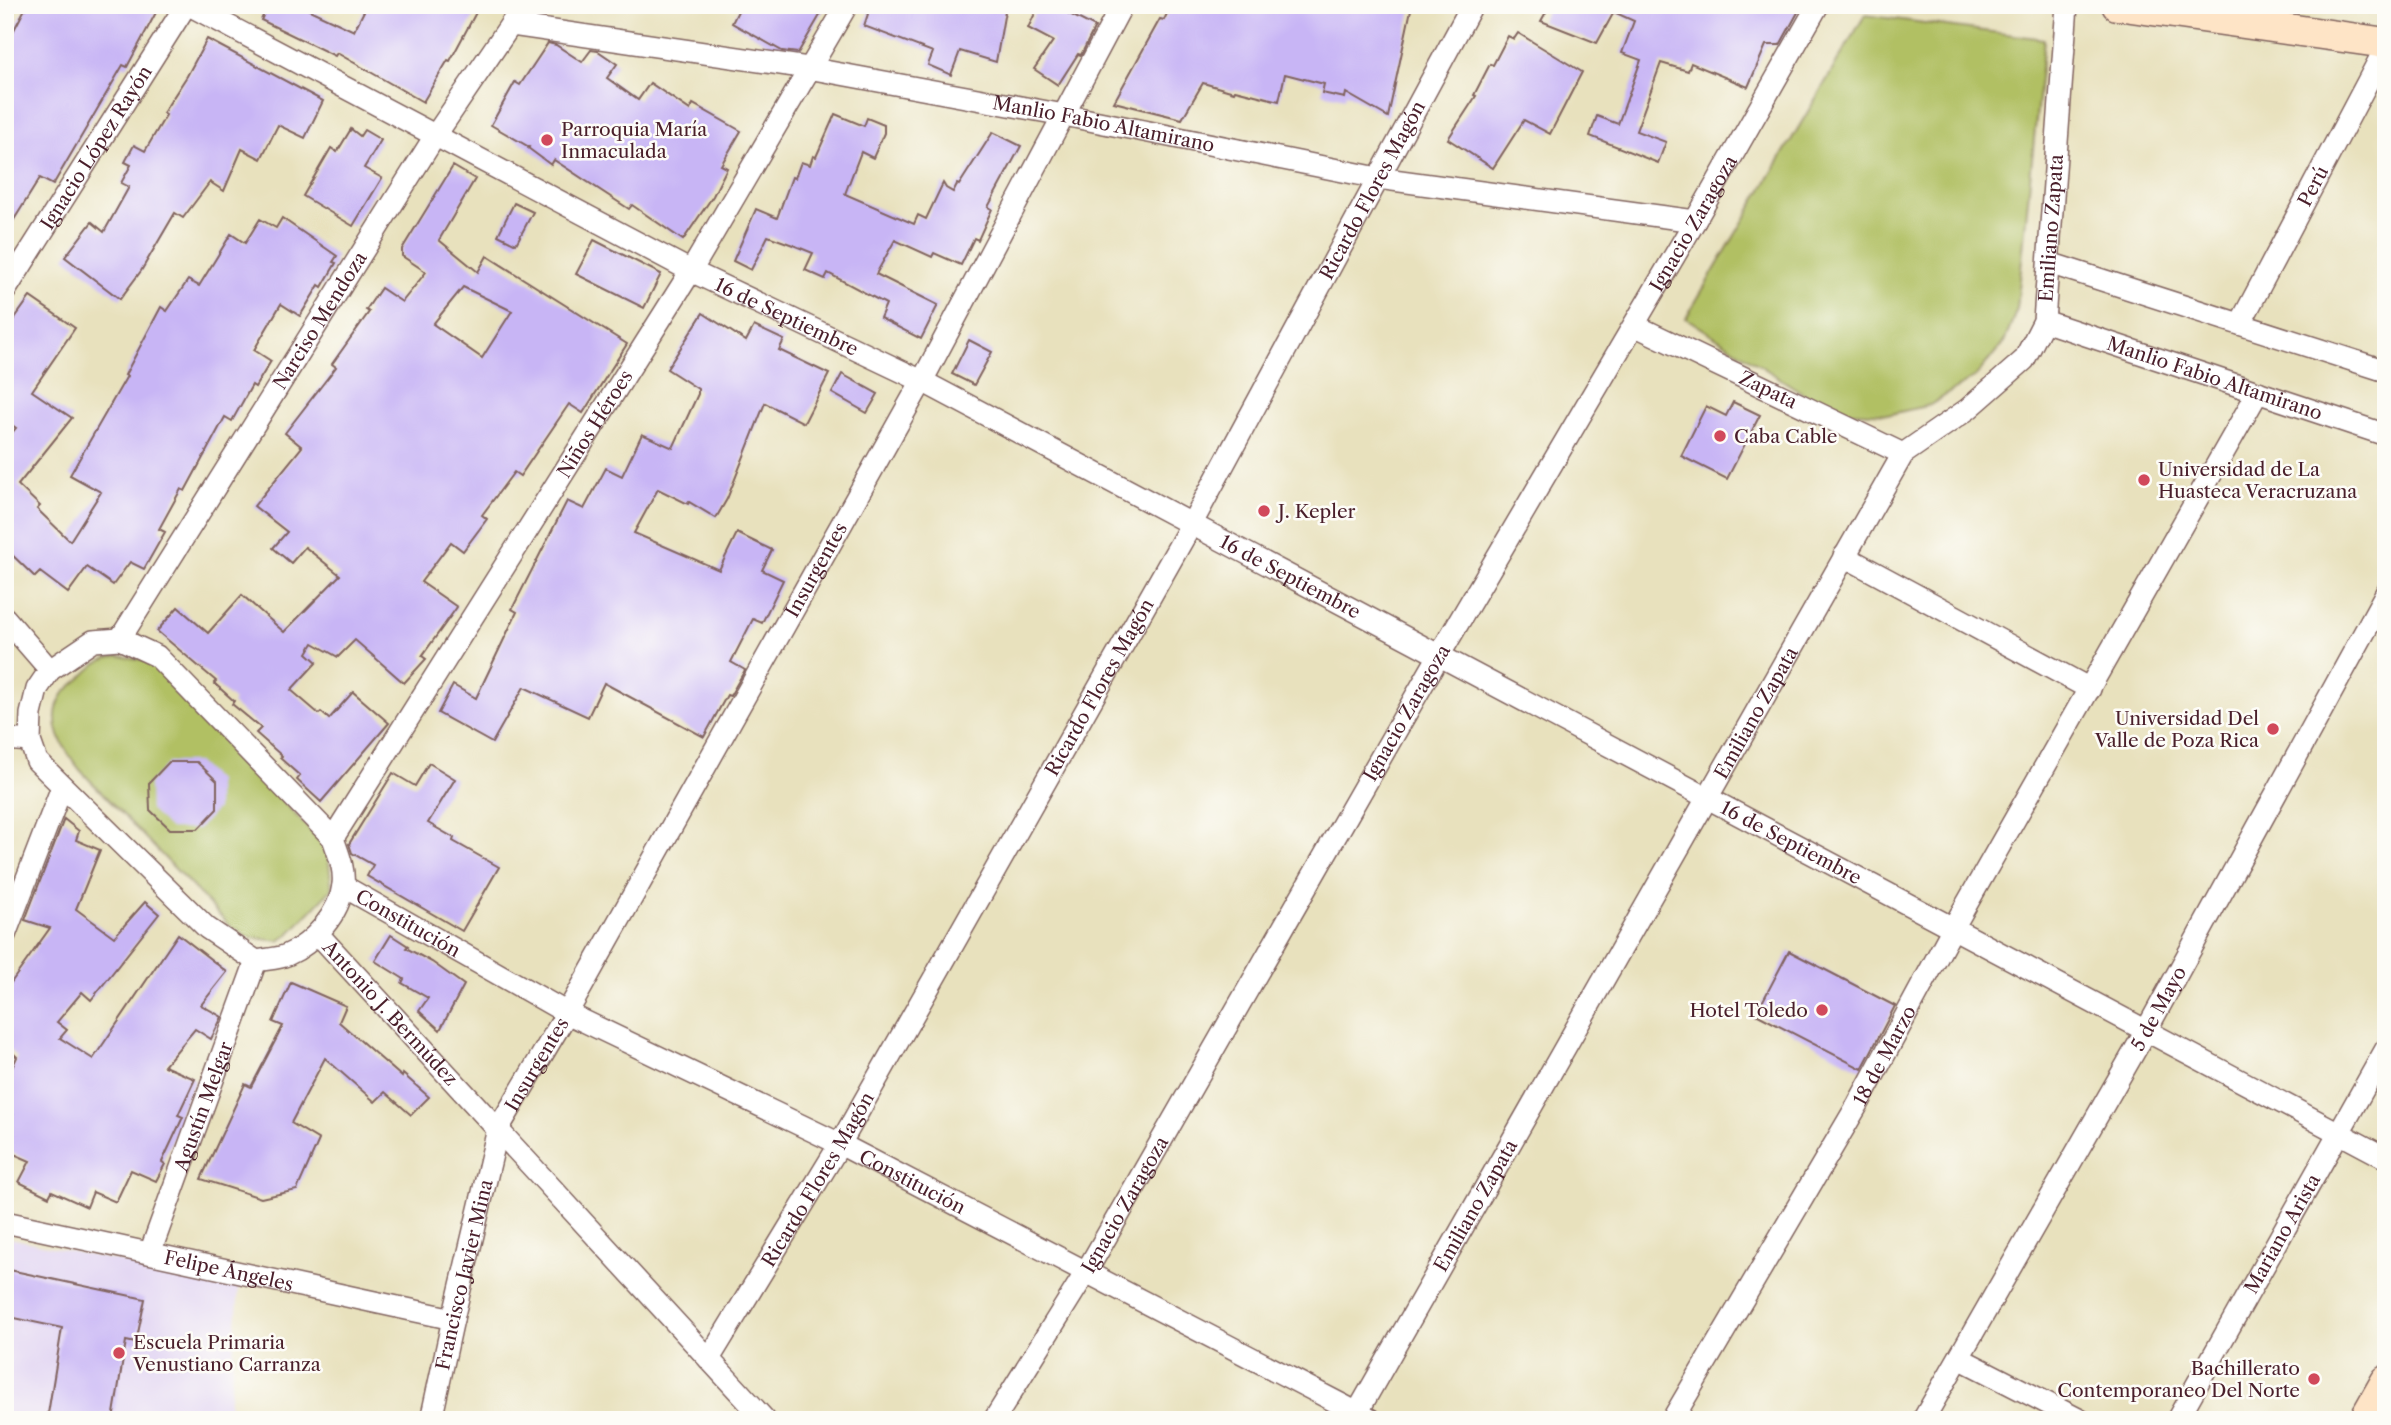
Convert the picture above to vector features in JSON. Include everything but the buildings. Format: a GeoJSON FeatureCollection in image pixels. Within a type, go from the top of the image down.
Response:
{"type":"FeatureCollection","features":[{"type":"Feature","properties":{"kind":"street","name":"16 de Septiembre"},"geometry":{"type":"LineString","coordinates":[[188,5],[691,271],[922,381],[2386,1158]]}},
{"type":"Feature","properties":{"kind":"street","name":"Ignacio López Rayón"},"geometry":{"type":"LineString","coordinates":[[5,291],[188,5]]}},
{"type":"Feature","properties":{"kind":"street","name":"Narciso Mendoza"},"geometry":{"type":"LineString","coordinates":[[120,639],[435,136],[524,5]]}},
{"type":"Feature","properties":{"kind":"street","name":"Niños Héroes"},"geometry":{"type":"LineString","coordinates":[[333,838],[691,271],[808,68],[848,5]]}},
{"type":"Feature","properties":{"kind":"street","name":"Insurgentes"},"geometry":{"type":"LineString","coordinates":[[498,1129],[567,1013],[922,381],[1122,5]]}},
{"type":"Feature","properties":{"kind":"street","name":"Ricardo Flores Magón"},"geometry":{"type":"LineString","coordinates":[[709,1359],[840,1144],[1191,525],[1472,5]]}},
{"type":"Feature","properties":{"kind":"street","name":"Ignacio Zaragoza"},"geometry":{"type":"LineString","coordinates":[[994,1420],[1086,1272],[1440,654],[1695,221],[1818,5]]}},
{"type":"Feature","properties":{"kind":"street","name":"Emiliano Zapata"},"geometry":{"type":"LineString","coordinates":[[1360,1417],[1707,797],[1903,454],[1968,409],[2024,360],[2044,321],[2067,5]]}},
{"type":"Feature","properties":{"kind":"street"},"geometry":{"type":"LineString","coordinates":[[2117,5],[2386,45]]}},
{"type":"Feature","properties":{"kind":"street","name":"Manlio Fabio Altamirano"},"geometry":{"type":"LineString","coordinates":[[512,25],[808,68],[1064,115],[1378,178],[1695,221]]}},
{"type":"Feature","properties":{"kind":"street","name":"Perú"},"geometry":{"type":"LineString","coordinates":[[2239,324],[2386,45]]}},
{"type":"Feature","properties":{"kind":"street"},"geometry":{"type":"LineString","coordinates":[[2049,263],[2386,371]]}},
{"type":"Feature","properties":{"kind":"street","name":"Manlio Fabio Altamirano"},"geometry":{"type":"LineString","coordinates":[[2044,321],[2386,435]]}},
{"type":"Feature","properties":{"kind":"street","name":"Zapata"},"geometry":{"type":"LineString","coordinates":[[1634,325],[1903,454]]}},
{"type":"Feature","properties":{"kind":"street","name":"18 de Marzo"},"geometry":{"type":"LineString","coordinates":[[1672,1420],[1858,1104],[1953,928],[2258,392]]}},
{"type":"Feature","properties":{"kind":"street"},"geometry":{"type":"LineString","coordinates":[[1844,556],[2090,689]]}},
{"type":"Feature","properties":{"kind":"street","name":"5 de Mayo"},"geometry":{"type":"LineString","coordinates":[[1923,1420],[2146,1031],[2386,593]]}},
{"type":"Feature","properties":{"kind":"street"},"geometry":{"type":"LineString","coordinates":[[5,618],[50,670]]}},
{"type":"Feature","properties":{"kind":"street"},"geometry":{"type":"LineString","coordinates":[[120,639],[93,641],[50,670],[37,689],[31,714],[30,741],[37,761],[207,928],[256,961]]}},
{"type":"Feature","properties":{"kind":"street","name":"Constitución"},"geometry":{"type":"LineString","coordinates":[[120,639],[157,656],[333,838],[341,862],[343,886],[333,912],[317,934]]}},
{"type":"Feature","properties":{"kind":"street"},"geometry":{"type":"LineString","coordinates":[[5,739],[30,741]]}},
{"type":"Feature","properties":{"kind":"street"},"geometry":{"type":"LineString","coordinates":[[5,935],[62,787]]}},
{"type":"Feature","properties":{"kind":"street","name":"Constitución"},"geometry":{"type":"LineString","coordinates":[[343,886],[567,1013],[840,1144],[1360,1417]]}},
{"type":"Feature","properties":{"kind":"street","name":"Antonio J. Bermúdez"},"geometry":{"type":"LineString","coordinates":[[256,961],[288,955],[317,934],[765,1420]]}},
{"type":"Feature","properties":{"kind":"street","name":"Agustín Melgar"},"geometry":{"type":"LineString","coordinates":[[150,1253],[256,961]]}},
{"type":"Feature","properties":{"kind":"street","name":"Mariano Arista"},"geometry":{"type":"LineString","coordinates":[[2177,1420],[2386,1049]]}},
{"type":"Feature","properties":{"kind":"street","name":"Francisco Javier Mina"},"geometry":{"type":"LineString","coordinates":[[431,1420],[498,1129]]}},
{"type":"Feature","properties":{"kind":"street","name":"Felipe Ángeles"},"geometry":{"type":"LineString","coordinates":[[5,1222],[453,1319]]}},
{"type":"Feature","properties":{"kind":"street"},"geometry":{"type":"LineString","coordinates":[[1959,1357],[2080,1420]]}},
{"type":"Feature","properties":{"kind":"street"},"geometry":{"type":"LineString","coordinates":[[2364,1420],[2386,1381]]}},
{"type":"Feature","properties":{"kind":"shaded area","name":"Escuela Primaria Venustiano Carranza"},"geometry":{"type":"Polygon","coordinates":[[[5,1237],[239,1287],[228,1420],[5,1420],[5,1237]]]}},
{"type":"Feature","properties":{"kind":"green space"},"geometry":{"type":"Polygon","coordinates":[[[1865,15],[2044,39],[2017,309],[2004,342],[1976,376],[1930,405],[1891,414],[1852,412],[1812,399],[1686,318],[1865,15]]]}},
{"type":"Feature","properties":{"kind":"green space"},"geometry":{"type":"Polygon","coordinates":[[[118,656],[146,660],[158,667],[321,842],[328,854],[332,889],[279,941],[248,937],[232,928],[81,771],[63,745],[56,726],[62,696],[98,663],[118,656]]]}},
{"type":"Feature","properties":{"kind":"place","name":"Parroquia María Inmaculada"},"geometry":{"type":"Point","coordinates":[547,140]}},
{"type":"Feature","properties":{"kind":"place","name":"Caba Cable"},"geometry":{"type":"Point","coordinates":[1720,436]}},
{"type":"Feature","properties":{"kind":"place","name":"Universidad de La Huasteca Veracruzana"},"geometry":{"type":"Point","coordinates":[2144,480]}},
{"type":"Feature","properties":{"kind":"place","name":"J. Kepler"},"geometry":{"type":"Point","coordinates":[1264,511]}},
{"type":"Feature","properties":{"kind":"place","name":"Universidad Del Valle de Poza Rica"},"geometry":{"type":"Point","coordinates":[2273,729]}},
{"type":"Feature","properties":{"kind":"place","name":"Hotel Toledo"},"geometry":{"type":"Point","coordinates":[1822,1010]}},
{"type":"Feature","properties":{"kind":"place","name":"Escuela Primaria Venustiano Carranza"},"geometry":{"type":"Point","coordinates":[119,1353]}},
{"type":"Feature","properties":{"kind":"place","name":"Bachillerato Contemporaneo Del Norte"},"geometry":{"type":"Point","coordinates":[2314,1379]}}]}
